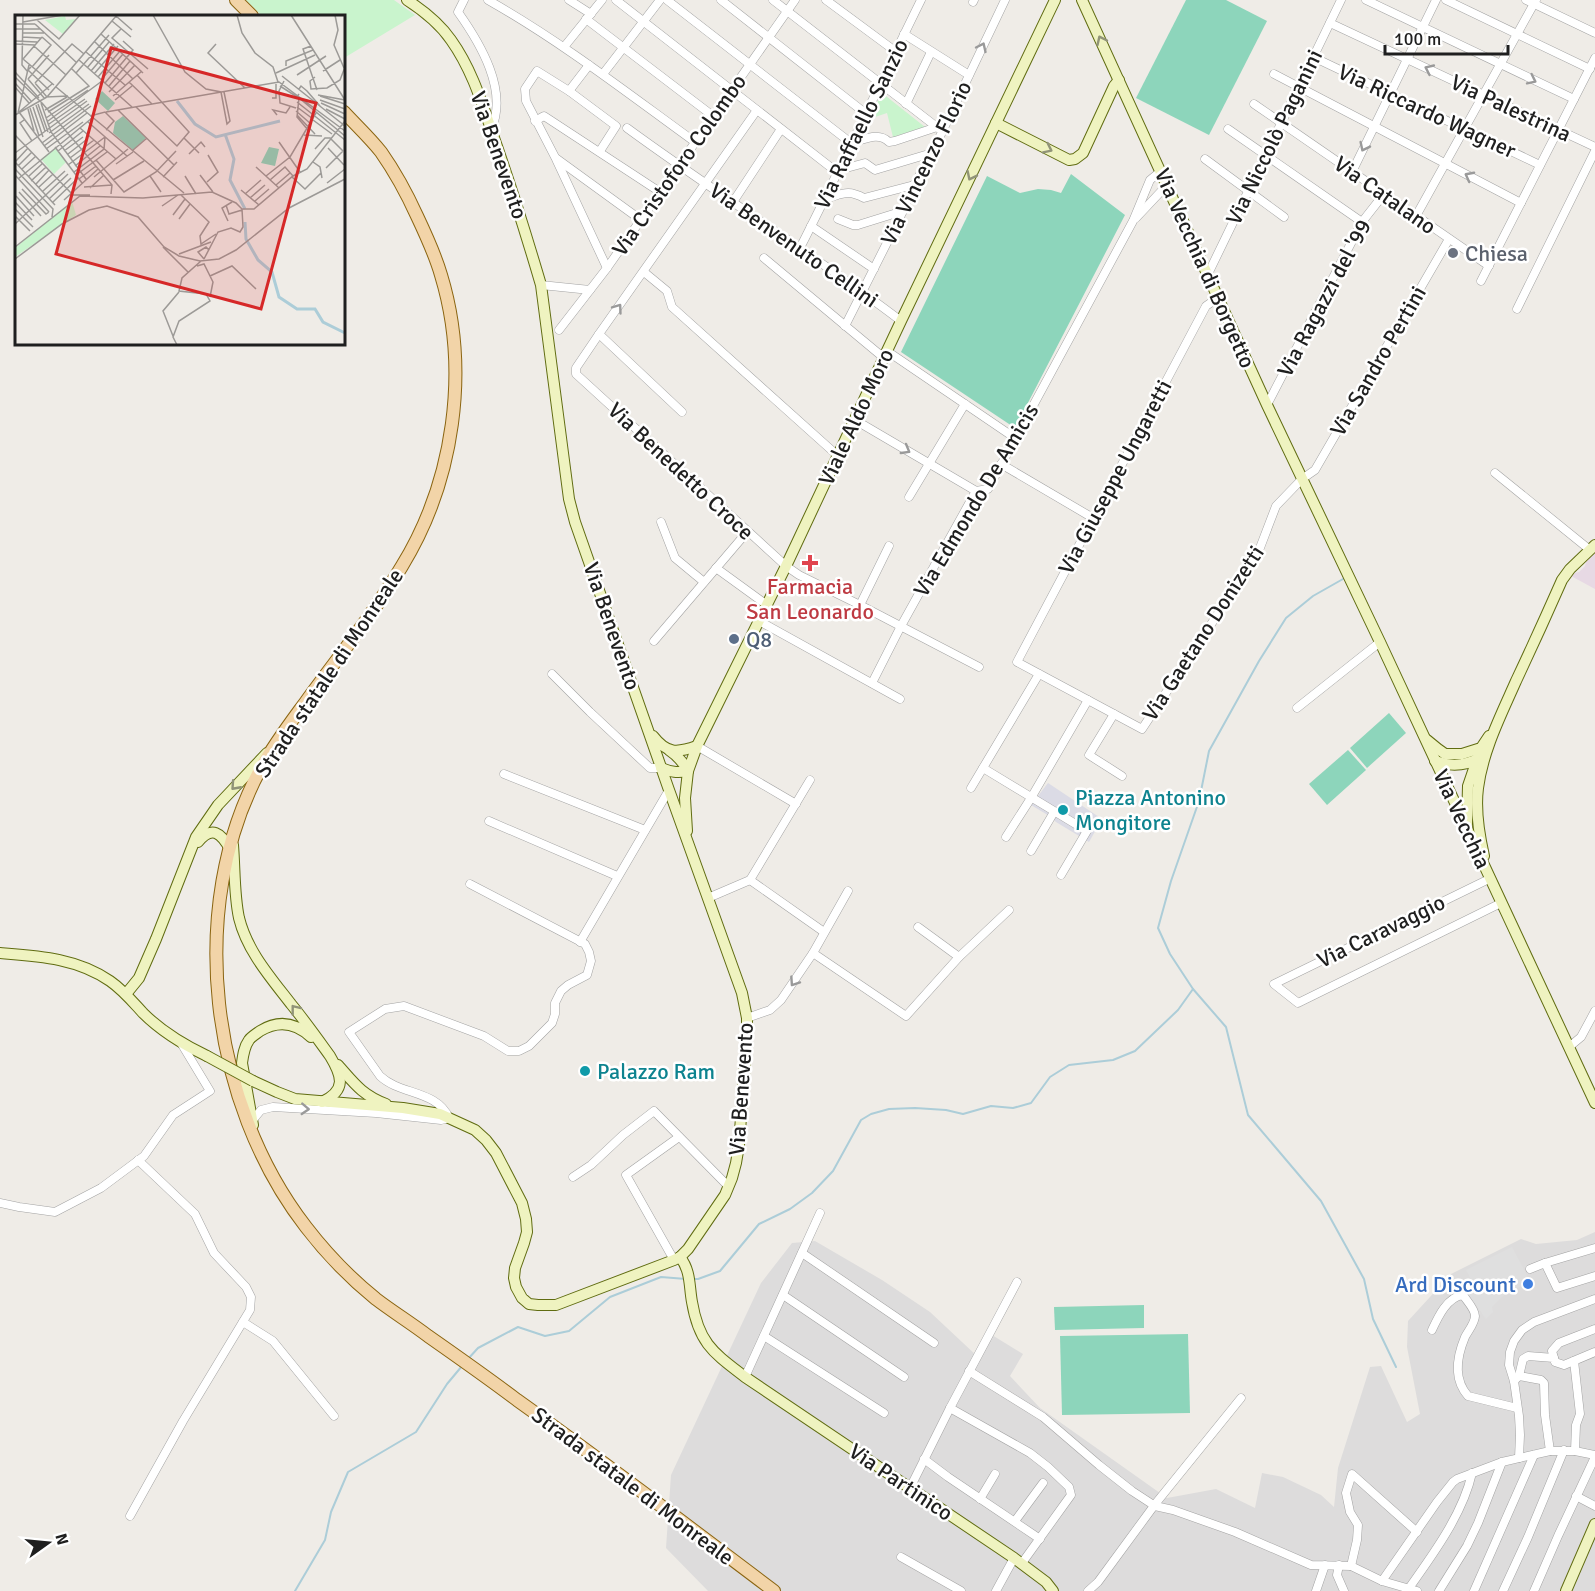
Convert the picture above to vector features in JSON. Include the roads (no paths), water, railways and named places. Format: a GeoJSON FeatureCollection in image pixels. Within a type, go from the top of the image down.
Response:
{"type":"FeatureCollection","features":[{"type":"Feature","properties":{"kind":"main road"},"geometry":{"type":"LineString","coordinates":[[236,0],[251,15]]}},
{"type":"Feature","properties":{"kind":"main road","name":"Via Benevento"},"geometry":{"type":"LineString","coordinates":[[407,0],[435,21],[464,59],[515,198],[541,285],[569,499],[648,732],[742,993],[747,1018],[746,1068],[739,1145],[734,1170],[718,1205],[688,1249],[677,1259]]}},
{"type":"Feature","properties":{"kind":"main road","name":"Viale Aldo Moro"},"geometry":{"type":"LineString","coordinates":[[687,840],[685,798],[688,771],[697,746],[786,566],[1055,0]]}},
{"type":"Feature","properties":{"kind":"main road","name":"Via Vecchia di Borgetto"},"geometry":{"type":"LineString","coordinates":[[1082,0],[1267,405],[1329,534]]}},
{"type":"Feature","properties":{"kind":"main road"},"geometry":{"type":"LineString","coordinates":[[996,123],[1069,160],[1075,159],[1083,153],[1114,86],[1119,80]]}},
{"type":"Feature","properties":{"kind":"main road","name":"Strada statale di Monreale"},"geometry":{"type":"LineString","coordinates":[[345,113],[381,152],[397,178],[433,250],[449,304],[454,337],[456,366],[453,418],[442,472],[427,519],[404,564],[276,744],[259,771],[238,819],[221,894],[216,952],[221,1025],[232,1078],[256,1140],[286,1198],[305,1226],[336,1262],[373,1297],[520,1402],[774,1591]]}},
{"type":"Feature","properties":{"kind":"main road","name":"Via Vecchia"},"geometry":{"type":"LineString","coordinates":[[1329,534],[1595,1103]]}},
{"type":"Feature","properties":{"kind":"main road"},"geometry":{"type":"LineString","coordinates":[[1467,830],[1468,786],[1476,760],[1484,750],[1496,726],[1562,580],[1592,548]]}},
{"type":"Feature","properties":{"kind":"main road"},"geometry":{"type":"LineString","coordinates":[[648,732],[658,743],[683,762],[688,771],[679,773],[661,768]]}},
{"type":"Feature","properties":{"kind":"main road"},"geometry":{"type":"LineString","coordinates":[[1422,733],[1445,753],[1462,754],[1484,750]]}},
{"type":"Feature","properties":{"kind":"main road"},"geometry":{"type":"LineString","coordinates":[[189,858],[196,837],[218,805],[276,744]]}},
{"type":"Feature","properties":{"kind":"main road"},"geometry":{"type":"LineString","coordinates":[[669,750],[678,751],[697,746]]}},
{"type":"Feature","properties":{"kind":"main road"},"geometry":{"type":"LineString","coordinates":[[1484,750],[1477,813],[1480,840],[1489,879]]}},
{"type":"Feature","properties":{"kind":"main road"},"geometry":{"type":"LineString","coordinates":[[1435,761],[1460,765],[1476,760]]}},
{"type":"Feature","properties":{"kind":"main road"},"geometry":{"type":"LineString","coordinates":[[126,994],[139,978],[196,843],[202,836],[212,832],[218,833],[232,844],[240,920],[253,951],[330,1056],[353,1083],[365,1094],[394,1107]]}},
{"type":"Feature","properties":{"kind":"main road"},"geometry":{"type":"LineString","coordinates":[[0,953],[38,956],[71,962],[108,979],[144,1014],[181,1043],[253,1081],[295,1099],[394,1107],[440,1114],[476,1130],[496,1153],[522,1203],[527,1232],[514,1278],[522,1298],[529,1304],[556,1305],[677,1259]]}},
{"type":"Feature","properties":{"kind":"main road"},"geometry":{"type":"LineString","coordinates":[[256,1140],[242,1063],[246,1045],[254,1035],[267,1027],[275,1024],[298,1026],[330,1056],[341,1081],[330,1098],[322,1102]]}},
{"type":"Feature","properties":{"kind":"main road"},"geometry":{"type":"LineString","coordinates":[[342,1104],[349,1098],[353,1083]]}},
{"type":"Feature","properties":{"kind":"main road","name":"Via Partinico"},"geometry":{"type":"LineString","coordinates":[[677,1259],[685,1263],[698,1327],[710,1349],[745,1377],[1018,1560],[1046,1582],[1053,1591]]}},
{"type":"Feature","properties":{"kind":"main road"},"geometry":{"type":"LineString","coordinates":[[1566,1591],[1592,1540],[1595,1524]]}},
{"type":"Feature","properties":{"kind":"street"},"geometry":{"type":"LineString","coordinates":[[464,0],[458,12],[482,48],[493,77],[496,119],[491,129]]}},
{"type":"Feature","properties":{"kind":"street"},"geometry":{"type":"LineString","coordinates":[[488,0],[527,22],[564,47],[695,142]]}},
{"type":"Feature","properties":{"kind":"street"},"geometry":{"type":"LineString","coordinates":[[569,0],[624,47],[713,116]]}},
{"type":"Feature","properties":{"kind":"street"},"geometry":{"type":"LineString","coordinates":[[564,47],[602,0]]}},
{"type":"Feature","properties":{"kind":"street"},"geometry":{"type":"LineString","coordinates":[[616,0],[731,91],[839,172],[865,163],[875,170],[932,153]]}},
{"type":"Feature","properties":{"kind":"street"},"geometry":{"type":"LineString","coordinates":[[603,74],[660,0]]}},
{"type":"Feature","properties":{"kind":"street"},"geometry":{"type":"LineString","coordinates":[[667,0],[851,143],[878,136],[884,137],[889,142],[939,129]]}},
{"type":"Feature","properties":{"kind":"street"},"geometry":{"type":"LineString","coordinates":[[721,0],[866,113]]}},
{"type":"Feature","properties":{"kind":"street"},"geometry":{"type":"LineString","coordinates":[[773,0],[939,129]]}},
{"type":"Feature","properties":{"kind":"street","name":"Via Cristoforo Colombo"},"geometry":{"type":"LineString","coordinates":[[559,330],[607,268],[795,0]]}},
{"type":"Feature","properties":{"kind":"street"},"geometry":{"type":"LineString","coordinates":[[826,0],[895,51]]}},
{"type":"Feature","properties":{"kind":"street","name":"Via Raffaello Sanzio"},"geometry":{"type":"LineString","coordinates":[[800,248],[921,0]]}},
{"type":"Feature","properties":{"kind":"street","name":"Via Vincenzo Florio"},"geometry":{"type":"LineString","coordinates":[[845,326],[932,153],[939,129],[969,75],[1005,0]]}},
{"type":"Feature","properties":{"kind":"street","name":"Via Niccolò Paganini"},"geometry":{"type":"LineString","coordinates":[[1208,273],[1341,0]]}},
{"type":"Feature","properties":{"kind":"street"},"geometry":{"type":"LineString","coordinates":[[1366,0],[1574,99]]}},
{"type":"Feature","properties":{"kind":"street"},"geometry":{"type":"LineString","coordinates":[[1352,172],[1436,0]]}},
{"type":"Feature","properties":{"kind":"street"},"geometry":{"type":"LineString","coordinates":[[1446,0],[1590,69]]}},
{"type":"Feature","properties":{"kind":"street"},"geometry":{"type":"LineString","coordinates":[[1416,216],[1517,34],[1532,1],[1595,33]]}},
{"type":"Feature","properties":{"kind":"street","name":"Via Palestrina"},"geometry":{"type":"LineString","coordinates":[[1330,22],[1595,149]]}},
{"type":"Feature","properties":{"kind":"street"},"geometry":{"type":"LineString","coordinates":[[904,34],[969,75]]}},
{"type":"Feature","properties":{"kind":"street"},"geometry":{"type":"LineString","coordinates":[[906,104],[931,52]]}},
{"type":"Feature","properties":{"kind":"street","name":"Via Riccardo Wagner"},"geometry":{"type":"LineString","coordinates":[[1313,57],[1540,165]]}},
{"type":"Feature","properties":{"kind":"street"},"geometry":{"type":"LineString","coordinates":[[1481,281],[1595,58]]}},
{"type":"Feature","properties":{"kind":"street"},"geometry":{"type":"LineString","coordinates":[[569,91],[589,65]]}},
{"type":"Feature","properties":{"kind":"street"},"geometry":{"type":"LineString","coordinates":[[600,151],[616,126],[569,91],[537,71],[525,89],[526,101],[607,268]]}},
{"type":"Feature","properties":{"kind":"street"},"geometry":{"type":"LineString","coordinates":[[1274,74],[1521,203]]}},
{"type":"Feature","properties":{"kind":"street","name":"Via Catalano"},"geometry":{"type":"LineString","coordinates":[[1254,104],[1489,266]]}},
{"type":"Feature","properties":{"kind":"street"},"geometry":{"type":"LineString","coordinates":[[682,412],[599,334],[757,110]]}},
{"type":"Feature","properties":{"kind":"street"},"geometry":{"type":"LineString","coordinates":[[535,121],[544,116],[660,192]]}},
{"type":"Feature","properties":{"kind":"street","name":"Via Benvenuto Cellini"},"geometry":{"type":"LineString","coordinates":[[627,128],[863,292],[901,321]]}},
{"type":"Feature","properties":{"kind":"street"},"geometry":{"type":"LineString","coordinates":[[733,202],[782,129]]}},
{"type":"Feature","properties":{"kind":"street"},"geometry":{"type":"LineString","coordinates":[[1228,129],[1362,222]]}},
{"type":"Feature","properties":{"kind":"street"},"geometry":{"type":"LineString","coordinates":[[1517,309],[1595,149]]}},
{"type":"Feature","properties":{"kind":"street"},"geometry":{"type":"LineString","coordinates":[[556,159],[641,220]]}},
{"type":"Feature","properties":{"kind":"street"},"geometry":{"type":"LineString","coordinates":[[1205,159],[1284,217]]}},
{"type":"Feature","properties":{"kind":"street"},"geometry":{"type":"LineString","coordinates":[[1133,222],[1150,180],[1161,171]]}},
{"type":"Feature","properties":{"kind":"street"},"geometry":{"type":"LineString","coordinates":[[825,199],[848,192],[864,198],[914,185]]}},
{"type":"Feature","properties":{"kind":"street"},"geometry":{"type":"LineString","coordinates":[[1133,222],[1167,185]]}},
{"type":"Feature","properties":{"kind":"street","name":"Via Ragazzi del '99"},"geometry":{"type":"LineString","coordinates":[[1267,405],[1362,222],[1384,194]]}},
{"type":"Feature","properties":{"kind":"street"},"geometry":{"type":"LineString","coordinates":[[838,219],[858,225],[903,211]]}},
{"type":"Feature","properties":{"kind":"street","name":"Via Edmondo De Amicis"},"geometry":{"type":"LineString","coordinates":[[872,683],[976,491],[988,489],[1133,222]]}},
{"type":"Feature","properties":{"kind":"street"},"geometry":{"type":"LineString","coordinates":[[811,226],[874,270]]}},
{"type":"Feature","properties":{"kind":"street","name":"Via Sandro Pertini"},"geometry":{"type":"LineString","coordinates":[[1302,479],[1315,470],[1449,239]]}},
{"type":"Feature","properties":{"kind":"street"},"geometry":{"type":"LineString","coordinates":[[764,258],[845,326],[1015,438]]}},
{"type":"Feature","properties":{"kind":"street"},"geometry":{"type":"LineString","coordinates":[[644,272],[668,291],[672,307],[838,456]]}},
{"type":"Feature","properties":{"kind":"street"},"geometry":{"type":"LineString","coordinates":[[541,285],[590,290]]}},
{"type":"Feature","properties":{"kind":"street","name":"Via Giuseppe Ungaretti"},"geometry":{"type":"LineString","coordinates":[[1039,674],[1017,662],[1206,306],[1219,297]]}},
{"type":"Feature","properties":{"kind":"street","name":"Via Benedetto Croce"},"geometry":{"type":"LineString","coordinates":[[599,334],[576,368],[576,374],[747,532],[786,566],[800,575],[979,667]]}},
{"type":"Feature","properties":{"kind":"street"},"geometry":{"type":"LineString","coordinates":[[909,497],[965,404]]}},
{"type":"Feature","properties":{"kind":"street"},"geometry":{"type":"LineString","coordinates":[[855,420],[976,491]]}},
{"type":"Feature","properties":{"kind":"street"},"geometry":{"type":"LineString","coordinates":[[1001,464],[1093,518]]}},
{"type":"Feature","properties":{"kind":"street"},"geometry":{"type":"LineString","coordinates":[[1495,473],[1592,548]]}},
{"type":"Feature","properties":{"kind":"street","name":"Via Gaetano Donizetti"},"geometry":{"type":"LineString","coordinates":[[1114,714],[1142,729],[1258,553],[1276,506],[1302,479]]}},
{"type":"Feature","properties":{"kind":"street"},"geometry":{"type":"LineString","coordinates":[[661,522],[675,558],[704,582]]}},
{"type":"Feature","properties":{"kind":"street"},"geometry":{"type":"LineString","coordinates":[[654,641],[747,532]]}},
{"type":"Feature","properties":{"kind":"street"},"geometry":{"type":"LineString","coordinates":[[860,605],[889,546]]}},
{"type":"Feature","properties":{"kind":"street"},"geometry":{"type":"LineString","coordinates":[[716,568],[767,605]]}},
{"type":"Feature","properties":{"kind":"street"},"geometry":{"type":"LineString","coordinates":[[759,621],[900,699]]}},
{"type":"Feature","properties":{"kind":"street"},"geometry":{"type":"LineString","coordinates":[[1297,708],[1380,642]]}},
{"type":"Feature","properties":{"kind":"street"},"geometry":{"type":"LineString","coordinates":[[552,674],[650,768],[661,768]]}},
{"type":"Feature","properties":{"kind":"street"},"geometry":{"type":"LineString","coordinates":[[971,788],[1039,674],[1114,714],[1089,755],[1122,776]]}},
{"type":"Feature","properties":{"kind":"street"},"geometry":{"type":"LineString","coordinates":[[1006,837],[1088,700]]}},
{"type":"Feature","properties":{"kind":"street"},"geometry":{"type":"LineString","coordinates":[[697,746],[796,804]]}},
{"type":"Feature","properties":{"kind":"street"},"geometry":{"type":"LineString","coordinates":[[983,768],[1053,814],[1087,831],[1061,875]]}},
{"type":"Feature","properties":{"kind":"street"},"geometry":{"type":"LineString","coordinates":[[504,774],[645,831]]}},
{"type":"Feature","properties":{"kind":"street"},"geometry":{"type":"LineString","coordinates":[[708,898],[750,880],[810,780]]}},
{"type":"Feature","properties":{"kind":"street"},"geometry":{"type":"LineString","coordinates":[[580,942],[669,790]]}},
{"type":"Feature","properties":{"kind":"street"},"geometry":{"type":"LineString","coordinates":[[1031,851],[1053,814]]}},
{"type":"Feature","properties":{"kind":"street"},"geometry":{"type":"LineString","coordinates":[[489,821],[617,876]]}},
{"type":"Feature","properties":{"kind":"street","name":"Via Caravaggio"},"geometry":{"type":"LineString","coordinates":[[1489,879],[1274,984],[1298,1003],[1501,903]]}},
{"type":"Feature","properties":{"kind":"street"},"geometry":{"type":"LineString","coordinates":[[750,880],[825,932]]}},
{"type":"Feature","properties":{"kind":"street"},"geometry":{"type":"LineString","coordinates":[[252,1120],[261,1110],[273,1107],[376,1113],[441,1120],[449,1118],[436,1101],[384,1080],[349,1032],[384,1009],[404,1006],[484,1036],[508,1051],[519,1052],[529,1046],[552,1023],[555,1003],[561,991],[587,975],[591,966],[591,956],[585,944],[470,884]]}},
{"type":"Feature","properties":{"kind":"street"},"geometry":{"type":"LineString","coordinates":[[747,1018],[770,1010],[782,1000],[813,953],[848,891]]}},
{"type":"Feature","properties":{"kind":"street"},"geometry":{"type":"LineString","coordinates":[[813,953],[906,1016],[959,957],[1009,909]]}},
{"type":"Feature","properties":{"kind":"street"},"geometry":{"type":"LineString","coordinates":[[918,927],[959,957]]}},
{"type":"Feature","properties":{"kind":"street"},"geometry":{"type":"LineString","coordinates":[[1569,1047],[1581,1037],[1595,1011]]}},
{"type":"Feature","properties":{"kind":"street"},"geometry":{"type":"LineString","coordinates":[[0,1203],[55,1212],[101,1188],[144,1156],[173,1115],[210,1091],[181,1043]]}},
{"type":"Feature","properties":{"kind":"street"},"geometry":{"type":"LineString","coordinates":[[573,1177],[591,1165],[623,1135],[654,1111],[728,1186]]}},
{"type":"Feature","properties":{"kind":"street"},"geometry":{"type":"LineString","coordinates":[[677,1259],[626,1175],[679,1137]]}},
{"type":"Feature","properties":{"kind":"street"},"geometry":{"type":"LineString","coordinates":[[130,1516],[183,1421],[250,1310],[250,1297],[246,1287],[214,1252],[195,1214],[138,1160]]}},
{"type":"Feature","properties":{"kind":"street"},"geometry":{"type":"LineString","coordinates":[[745,1377],[820,1213]]}},
{"type":"Feature","properties":{"kind":"street"},"geometry":{"type":"LineString","coordinates":[[1530,1269],[1595,1248]]}},
{"type":"Feature","properties":{"kind":"street"},"geometry":{"type":"LineString","coordinates":[[802,1253],[934,1343]]}},
{"type":"Feature","properties":{"kind":"street"},"geometry":{"type":"LineString","coordinates":[[1545,1263],[1557,1288],[1595,1276]]}},
{"type":"Feature","properties":{"kind":"street"},"geometry":{"type":"LineString","coordinates":[[910,1488],[1017,1282]]}},
{"type":"Feature","properties":{"kind":"street"},"geometry":{"type":"LineString","coordinates":[[783,1295],[904,1377]]}},
{"type":"Feature","properties":{"kind":"street"},"geometry":{"type":"LineString","coordinates":[[1431,1330],[1442,1310],[1458,1296],[1463,1295],[1475,1312],[1475,1318],[1459,1354],[1457,1365],[1459,1383],[1468,1396],[1517,1408]]}},
{"type":"Feature","properties":{"kind":"street"},"geometry":{"type":"LineString","coordinates":[[1516,1379],[1509,1365],[1510,1352],[1522,1330],[1534,1322],[1592,1299]]}},
{"type":"Feature","properties":{"kind":"street"},"geometry":{"type":"LineString","coordinates":[[243,1322],[273,1341],[334,1416]]}},
{"type":"Feature","properties":{"kind":"street"},"geometry":{"type":"LineString","coordinates":[[1595,1329],[1559,1343],[1552,1351],[1555,1362],[1564,1365],[1595,1352]]}},
{"type":"Feature","properties":{"kind":"street"},"geometry":{"type":"LineString","coordinates":[[764,1336],[884,1413]]}},
{"type":"Feature","properties":{"kind":"street"},"geometry":{"type":"LineString","coordinates":[[1519,1458],[1520,1435],[1516,1379],[1522,1361],[1526,1356],[1554,1358]]}},
{"type":"Feature","properties":{"kind":"street"},"geometry":{"type":"LineString","coordinates":[[1574,1361],[1580,1414],[1576,1425],[1575,1450]]}},
{"type":"Feature","properties":{"kind":"street"},"geometry":{"type":"LineString","coordinates":[[969,1371],[1043,1417],[1107,1472],[1155,1506],[1235,1532],[1311,1565],[1351,1566],[1382,1581],[1411,1591],[1450,1526],[1469,1489],[1472,1473]]}},
{"type":"Feature","properties":{"kind":"street"},"geometry":{"type":"LineString","coordinates":[[1516,1379],[1541,1380],[1544,1383],[1545,1415],[1550,1451]]}},
{"type":"Feature","properties":{"kind":"street"},"geometry":{"type":"LineString","coordinates":[[1088,1591],[1098,1582],[1241,1398]]}},
{"type":"Feature","properties":{"kind":"street"},"geometry":{"type":"LineString","coordinates":[[950,1408],[1030,1453],[1069,1487],[1071,1495],[1040,1539],[1018,1560],[996,1591]]}},
{"type":"Feature","properties":{"kind":"street"},"geometry":{"type":"LineString","coordinates":[[1503,1591],[1564,1450]]}},
{"type":"Feature","properties":{"kind":"street"},"geometry":{"type":"LineString","coordinates":[[1382,1581],[1452,1482],[1502,1462],[1550,1451],[1575,1450],[1595,1456],[1534,1591]]}},
{"type":"Feature","properties":{"kind":"street"},"geometry":{"type":"LineString","coordinates":[[1474,1591],[1534,1455]]}},
{"type":"Feature","properties":{"kind":"street"},"geometry":{"type":"LineString","coordinates":[[924,1459],[1040,1539]]}},
{"type":"Feature","properties":{"kind":"street"},"geometry":{"type":"LineString","coordinates":[[1439,1591],[1467,1546],[1502,1462]]}},
{"type":"Feature","properties":{"kind":"street"},"geometry":{"type":"LineString","coordinates":[[980,1498],[995,1474]]}},
{"type":"Feature","properties":{"kind":"street"},"geometry":{"type":"LineString","coordinates":[[1351,1566],[1358,1525],[1350,1512],[1346,1493],[1352,1474],[1417,1532]]}},
{"type":"Feature","properties":{"kind":"street"},"geometry":{"type":"LineString","coordinates":[[1015,1521],[1043,1483]]}},
{"type":"Feature","properties":{"kind":"street"},"geometry":{"type":"LineString","coordinates":[[1576,1496],[1595,1506]]}},
{"type":"Feature","properties":{"kind":"street"},"geometry":{"type":"LineString","coordinates":[[901,1557],[961,1591]]}},
{"type":"Feature","properties":{"kind":"street"},"geometry":{"type":"LineString","coordinates":[[1316,1591],[1325,1565]]}},
{"type":"Feature","properties":{"kind":"street"},"geometry":{"type":"LineString","coordinates":[[1339,1565],[1337,1575],[1344,1591]]}},
{"type":"Feature","properties":{"kind":"waterway"},"geometry":{"type":"LineString","coordinates":[[1343,579],[1313,596],[1286,618],[1259,661],[1209,751],[1199,801],[1171,881],[1158,928],[1170,954],[1193,989],[1226,1027],[1248,1115],[1321,1201],[1364,1279],[1373,1319],[1396,1367]]}},
{"type":"Feature","properties":{"kind":"waterway"},"geometry":{"type":"LineString","coordinates":[[691,1279],[698,1279],[720,1271],[759,1224],[790,1209],[812,1193],[833,1171],[861,1120],[871,1114],[889,1109],[915,1108],[946,1110],[963,1114],[991,1106],[1013,1108],[1031,1103],[1050,1077],[1069,1065],[1113,1060],[1135,1051],[1178,1010],[1193,989]]}},
{"type":"Feature","properties":{"kind":"waterway"},"geometry":{"type":"LineString","coordinates":[[468,1359],[478,1348],[518,1327],[545,1336],[569,1331],[610,1297],[661,1277],[686,1279]]}},
{"type":"Feature","properties":{"kind":"waterway"},"geometry":{"type":"LineString","coordinates":[[295,1591],[325,1540],[331,1512],[348,1472],[416,1432],[447,1384],[462,1366]]}},
{"type":"Feature","properties":{"kind":"place","name":"Chiesa"},"geometry":{"type":"Point","coordinates":[1453,253]}},
{"type":"Feature","properties":{"kind":"place","name":"Farmacia San Leonardo"},"geometry":{"type":"Point","coordinates":[810,563]}},
{"type":"Feature","properties":{"kind":"place","name":"Q8"},"geometry":{"type":"Point","coordinates":[734,639]}},
{"type":"Feature","properties":{"kind":"place","name":"Piazza Antonino Mongitore"},"geometry":{"type":"Point","coordinates":[1063,810]}},
{"type":"Feature","properties":{"kind":"place","name":"Palazzo Ram"},"geometry":{"type":"Point","coordinates":[585,1071]}},
{"type":"Feature","properties":{"kind":"place","name":"Ard Discount"},"geometry":{"type":"Point","coordinates":[1528,1284]}}]}
